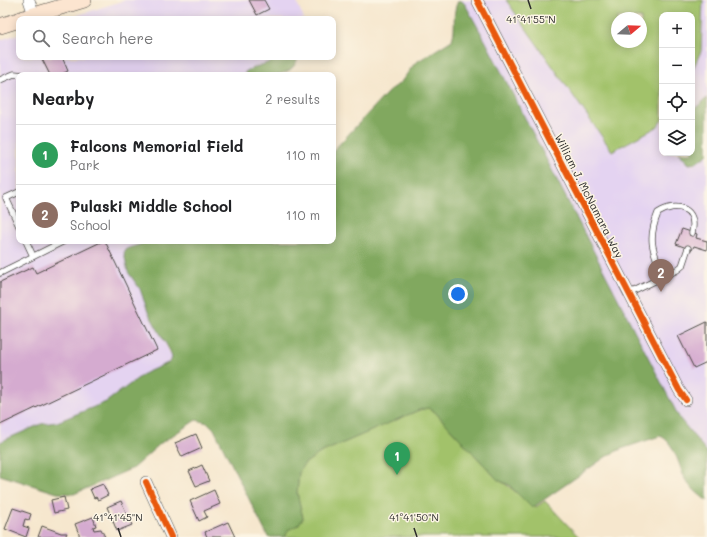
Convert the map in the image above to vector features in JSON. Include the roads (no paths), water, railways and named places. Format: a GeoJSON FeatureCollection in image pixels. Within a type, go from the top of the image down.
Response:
{"type":"FeatureCollection","features":[{"type":"Feature","properties":{"kind":"main road"},"geometry":{"type":"LineString","coordinates":[[32,16],[84,0]]}},
{"type":"Feature","properties":{"kind":"main road"},"geometry":{"type":"LineString","coordinates":[[0,26],[16,21]]}},
{"type":"Feature","properties":{"kind":"street"},"geometry":{"type":"LineString","coordinates":[[25,16],[29,0]]}},
{"type":"Feature","properties":{"kind":"street","name":"William J. McNamara Way"},"geometry":{"type":"LineString","coordinates":[[477,0],[627,294],[679,390],[686,400]]}},
{"type":"Feature","properties":{"kind":"street"},"geometry":{"type":"LineString","coordinates":[[146,482],[168,536]]}},
{"type":"Feature","properties":{"kind":"lane"},"geometry":{"type":"LineString","coordinates":[[0,80],[16,74]]}},
{"type":"Feature","properties":{"kind":"lane"},"geometry":{"type":"LineString","coordinates":[[16,193],[6,198],[16,220]]}},
{"type":"Feature","properties":{"kind":"lane"},"geometry":{"type":"LineString","coordinates":[[664,276],[652,249],[651,235],[658,213],[667,207],[676,206],[684,208],[691,216],[694,225],[692,233]]}},
{"type":"Feature","properties":{"kind":"lane"},"geometry":{"type":"LineString","coordinates":[[27,244],[33,256]]}},
{"type":"Feature","properties":{"kind":"lane"},"geometry":{"type":"LineString","coordinates":[[0,272],[58,244]]}},
{"type":"Feature","properties":{"kind":"lane"},"geometry":{"type":"LineString","coordinates":[[627,294],[677,270],[682,266],[688,248]]}},
{"type":"Feature","properties":{"kind":"place","name":"Pulaski Middle School"},"geometry":{"type":"Point","coordinates":[661,292]}},
{"type":"Feature","properties":{"kind":"place","name":"Falcons Memorial Field"},"geometry":{"type":"Point","coordinates":[397,475]}}]}
